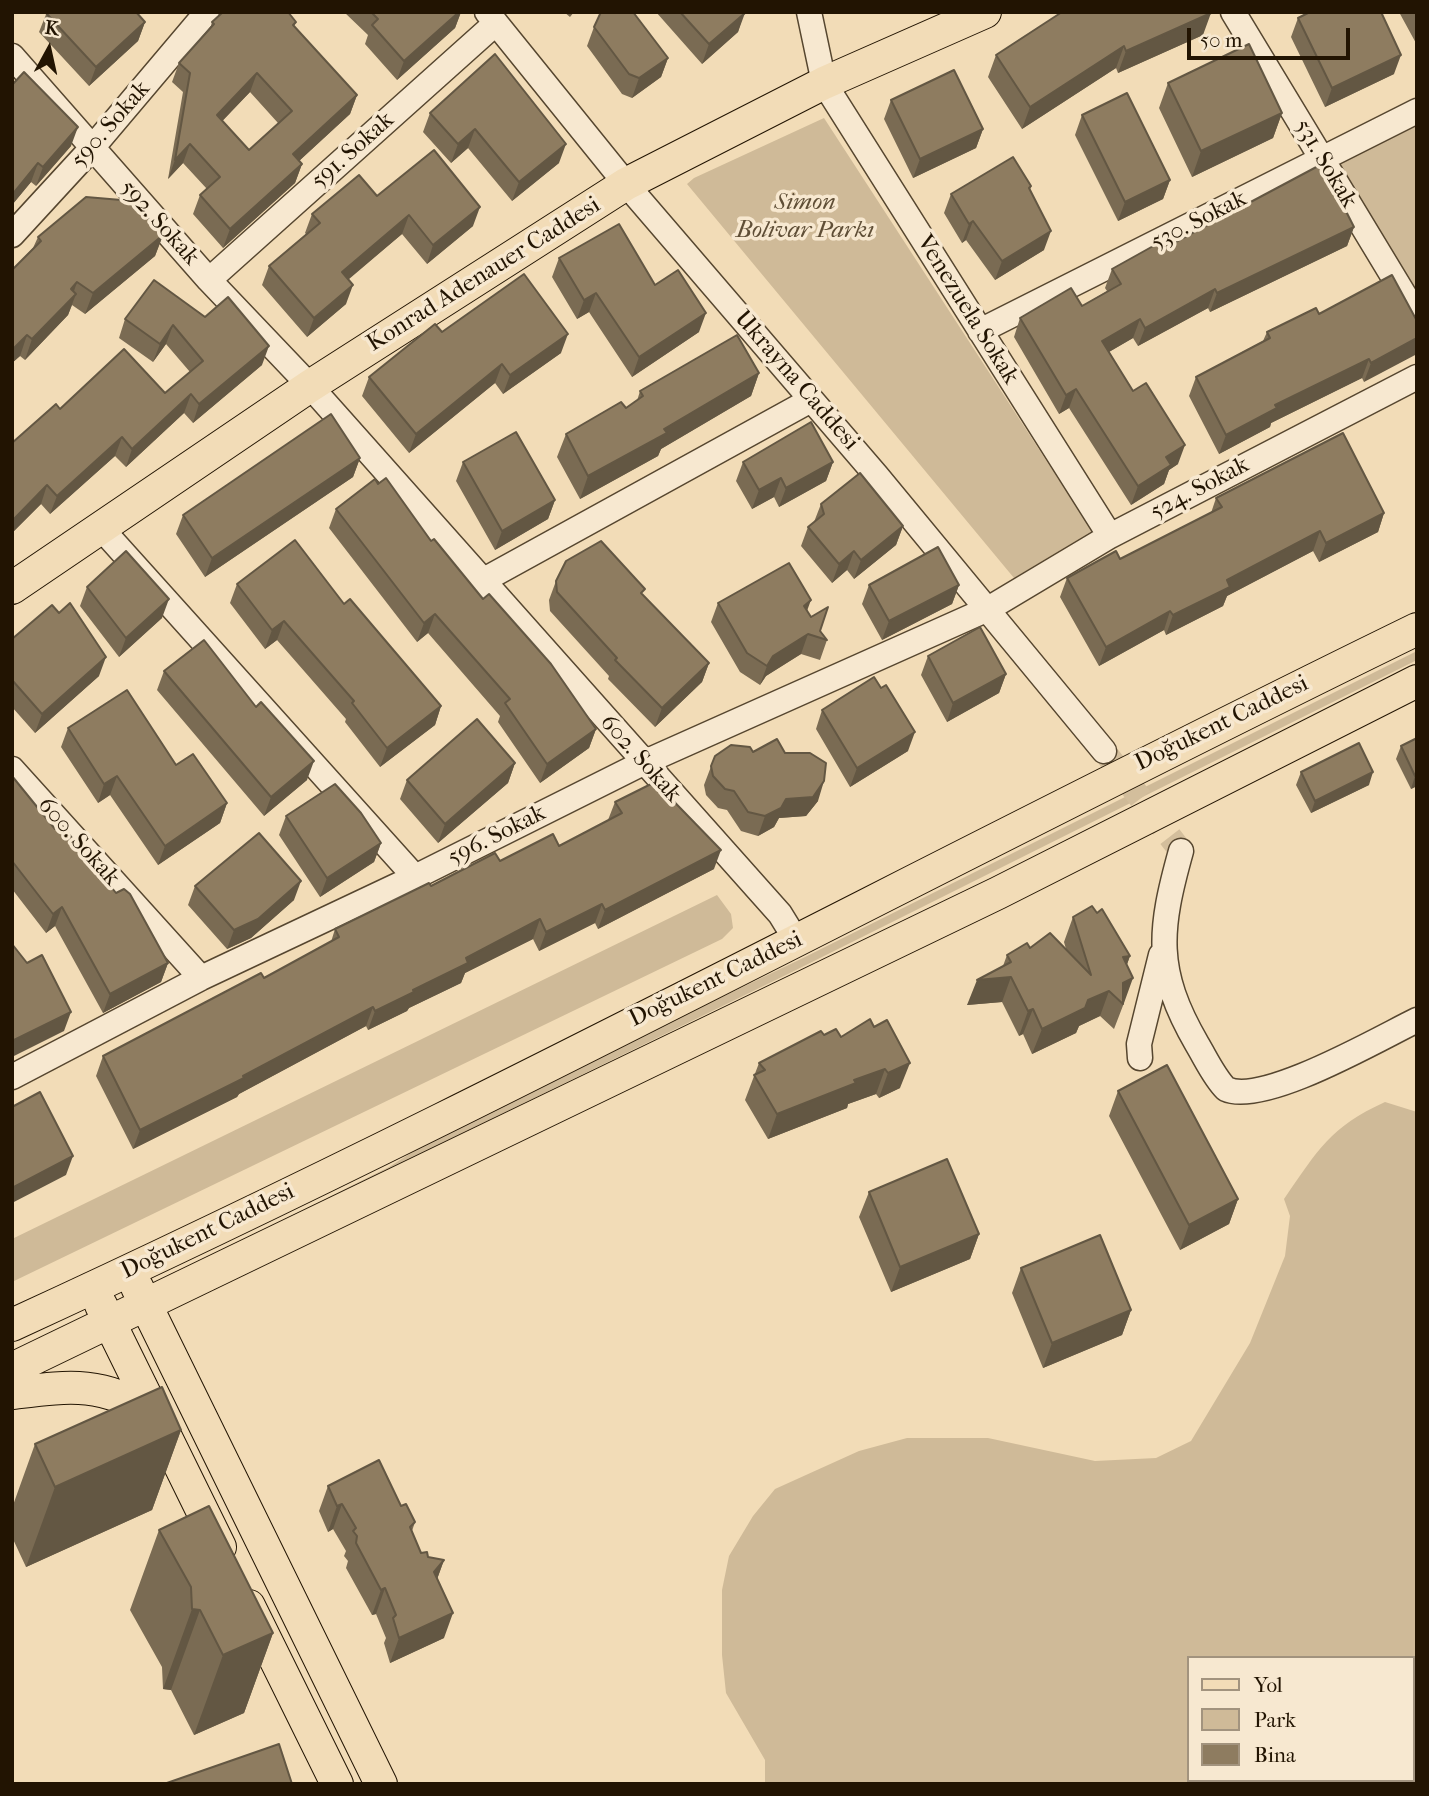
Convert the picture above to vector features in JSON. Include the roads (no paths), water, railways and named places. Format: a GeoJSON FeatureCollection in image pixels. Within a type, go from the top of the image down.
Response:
{"type":"FeatureCollection","features":[{"type":"Feature","properties":{"kind":"main road","name":"Konrad Adenauer Caddesi"},"geometry":{"type":"LineString","coordinates":[[12,588],[310,386],[626,184],[824,83],[985,12]]}},
{"type":"Feature","properties":{"kind":"main road","name":"Doğukent Caddesi"},"geometry":{"type":"LineString","coordinates":[[12,1325],[185,1245],[796,940],[1170,749],[1417,629]]}},
{"type":"Feature","properties":{"kind":"main road","name":"Doğukent Caddesi"},"geometry":{"type":"LineString","coordinates":[[12,1369],[998,892],[1417,681]]}},
{"type":"Feature","properties":{"kind":"main road"},"geometry":{"type":"LineString","coordinates":[[128,1270],[381,1784]]}},
{"type":"Feature","properties":{"kind":"main road"},"geometry":{"type":"LineString","coordinates":[[93,1288],[337,1784]]}},
{"type":"Feature","properties":{"kind":"main road"},"geometry":{"type":"LineString","coordinates":[[12,1393],[85,1386],[130,1399],[153,1413]]}},
{"type":"Feature","properties":{"kind":"street","name":"590. Sokak"},"geometry":{"type":"LineString","coordinates":[[12,235],[92,148],[207,12]]}},
{"type":"Feature","properties":{"kind":"street"},"geometry":{"type":"LineString","coordinates":[[809,12],[824,83]]}},
{"type":"Feature","properties":{"kind":"street","name":"531. Sokak"},"geometry":{"type":"LineString","coordinates":[[1233,12],[1417,316]]}},
{"type":"Feature","properties":{"kind":"street","name":"Ukrayna Caddesi"},"geometry":{"type":"LineString","coordinates":[[492,17],[626,184],[988,609],[1065,708],[1104,751]]}},
{"type":"Feature","properties":{"kind":"street","name":"591. Sokak"},"geometry":{"type":"LineString","coordinates":[[209,280],[492,17]]}},
{"type":"Feature","properties":{"kind":"street","name":"592. Sokak"},"geometry":{"type":"LineString","coordinates":[[12,55],[209,280],[310,386]]}},
{"type":"Feature","properties":{"kind":"street","name":"Venezuela Sokak"},"geometry":{"type":"LineString","coordinates":[[824,83],[1110,536]]}},
{"type":"Feature","properties":{"kind":"street","name":"530. Sokak"},"geometry":{"type":"LineString","coordinates":[[980,331],[1417,111]]}},
{"type":"Feature","properties":{"kind":"street","name":"524. Sokak"},"geometry":{"type":"LineString","coordinates":[[988,609],[1110,536],[1417,377]]}},
{"type":"Feature","properties":{"kind":"street","name":"602. Sokak"},"geometry":{"type":"LineString","coordinates":[[310,386],[780,914],[796,940]]}},
{"type":"Feature","properties":{"kind":"street"},"geometry":{"type":"LineString","coordinates":[[482,581],[811,400]]}},
{"type":"Feature","properties":{"kind":"street"},"geometry":{"type":"LineString","coordinates":[[100,527],[415,877]]}},
{"type":"Feature","properties":{"kind":"street","name":"596. Sokak"},"geometry":{"type":"LineString","coordinates":[[12,1077],[201,978],[415,877],[643,763],[988,609]]}},
{"type":"Feature","properties":{"kind":"street","name":"600. Sokak"},"geometry":{"type":"LineString","coordinates":[[12,769],[201,978]]}},
{"type":"Feature","properties":{"kind":"street"},"geometry":{"type":"LineString","coordinates":[[1140,1058],[1139,1044],[1162,951],[1165,918],[1181,851]]}},
{"type":"Feature","properties":{"kind":"street"},"geometry":{"type":"LineString","coordinates":[[1162,951],[1166,972],[1189,1030],[1220,1083],[1233,1093],[1254,1093],[1284,1084],[1417,1020]]}},
{"type":"Feature","properties":{"kind":"tunnel"},"geometry":{"type":"LineString","coordinates":[[1104,751],[1181,851]]}},
{"type":"Feature","properties":{"kind":"park label","name":"Simon Bolivar Parkı"},"geometry":{"type":"Point","coordinates":[805,217]}}]}
